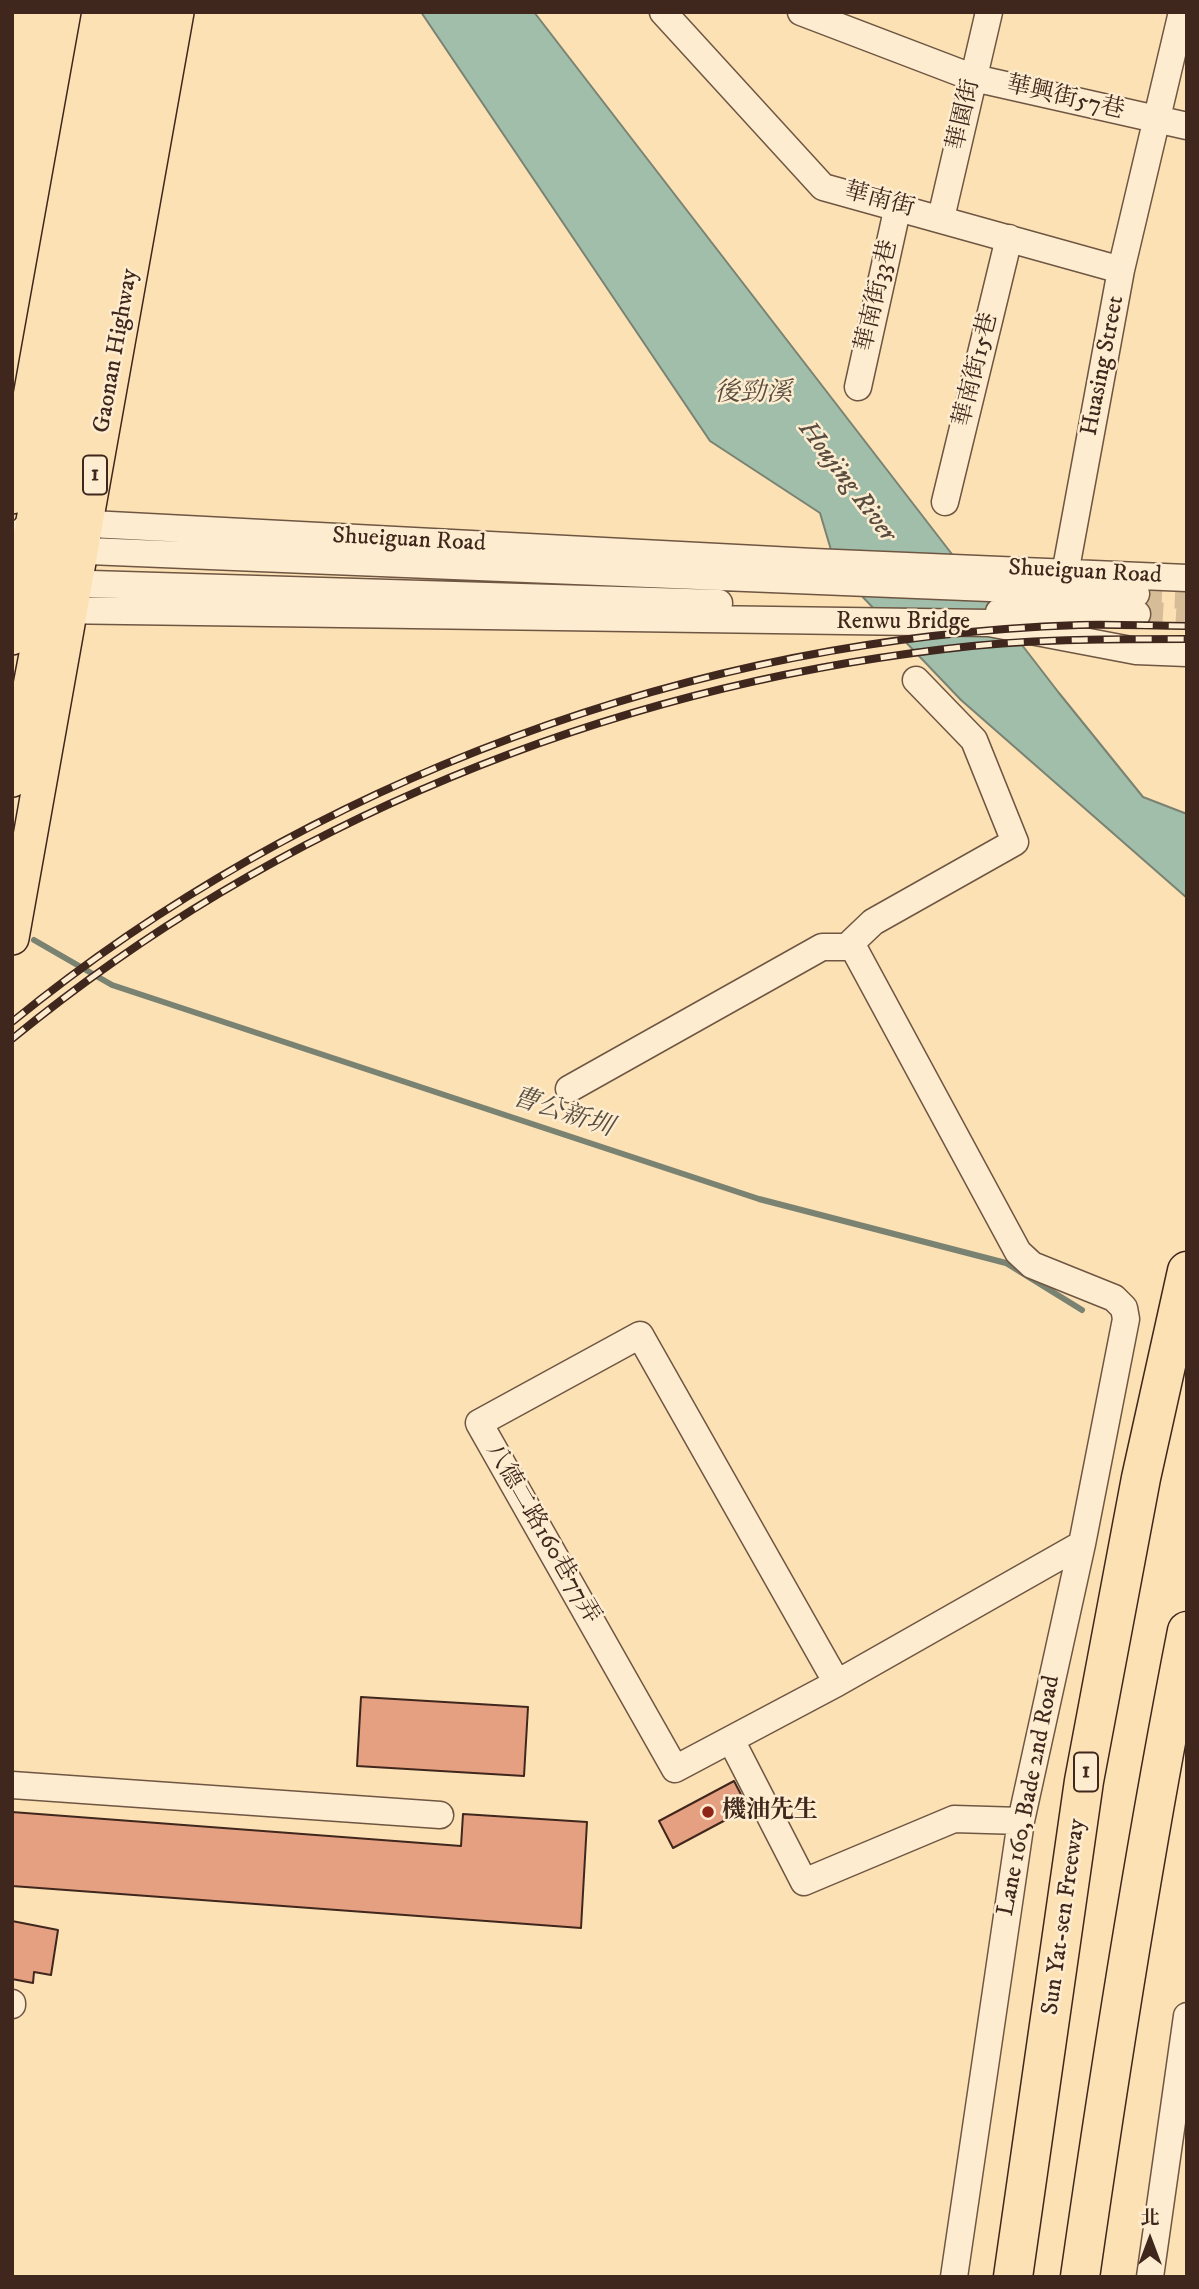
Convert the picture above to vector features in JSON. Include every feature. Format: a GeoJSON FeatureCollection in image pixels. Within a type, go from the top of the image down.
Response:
{"type":"FeatureCollection","features":[{"type":"Feature","properties":{"kind":"highway","name":"Sun Yat-sen Freeway"},"geometry":{"type":"LineString","coordinates":[[1013,2277],[1084,1781],[1141,1478],[1187,1271]]}},
{"type":"Feature","properties":{"kind":"highway"},"geometry":{"type":"LineString","coordinates":[[1080,2277],[1105,2102],[1153,1809],[1187,1631]]}},
{"type":"Feature","properties":{"kind":"main road"},"geometry":{"type":"LineString","coordinates":[[12,497],[99,12]]}},
{"type":"Feature","properties":{"kind":"main road","name":"Gaonan Highway"},"geometry":{"type":"LineString","coordinates":[[46,539],[124,12]]}},
{"type":"Feature","properties":{"kind":"main road","name":"Gaonan Highway"},"geometry":{"type":"LineString","coordinates":[[12,780],[35,601],[147,12]]}},
{"type":"Feature","properties":{"kind":"main road","name":"Gaonan Highway"},"geometry":{"type":"LineString","coordinates":[[46,539],[177,12]]}},
{"type":"Feature","properties":{"kind":"main road","name":"Gaonan Highway"},"geometry":{"type":"LineString","coordinates":[[12,938],[35,601]]}},
{"type":"Feature","properties":{"kind":"street","name":"華南街"},"geometry":{"type":"LineString","coordinates":[[663,12],[823,187],[1121,270]]}},
{"type":"Feature","properties":{"kind":"street","name":"華興街57巷"},"geometry":{"type":"LineString","coordinates":[[801,12],[974,78],[1187,126]]}},
{"type":"Feature","properties":{"kind":"street","name":"華園街"},"geometry":{"type":"LineString","coordinates":[[941,218],[989,12]]}},
{"type":"Feature","properties":{"kind":"street","name":"Huasing Street"},"geometry":{"type":"LineString","coordinates":[[1063,593],[1121,270],[1182,12]]}},
{"type":"Feature","properties":{"kind":"street","name":"華南街33巷"},"geometry":{"type":"LineString","coordinates":[[858,387],[898,206]]}},
{"type":"Feature","properties":{"kind":"street","name":"華南街15巷"},"geometry":{"type":"LineString","coordinates":[[944,502],[1009,238]]}},
{"type":"Feature","properties":{"kind":"street","name":"Shueiguan Road"},"geometry":{"type":"LineString","coordinates":[[46,539],[814,593]]}},
{"type":"Feature","properties":{"kind":"street","name":"Shueiguan Road"},"geometry":{"type":"LineString","coordinates":[[985,597],[1063,593],[1187,578]]}},
{"type":"Feature","properties":{"kind":"street","name":"Renwu Bridge"},"geometry":{"type":"LineString","coordinates":[[814,593],[985,597]]}},
{"type":"Feature","properties":{"kind":"street"},"geometry":{"type":"LineString","coordinates":[[35,601],[814,593],[985,597],[1136,651],[1187,653]]}},
{"type":"Feature","properties":{"kind":"street","name":"Shueiguan Road"},"geometry":{"type":"LineString","coordinates":[[985,597],[1063,593],[1137,604]]}},
{"type":"Feature","properties":{"kind":"street"},"geometry":{"type":"LineString","coordinates":[[569,1089],[822,947],[853,947],[851,943],[873,922],[1015,842],[974,740],[916,680]]}},
{"type":"Feature","properties":{"kind":"street","name":"Lane 160, Bade 2nd Road"},"geometry":{"type":"LineString","coordinates":[[853,947],[1018,1252],[1042,1270],[1114,1298],[1124,1308],[1126,1319],[1082,1544],[1021,1821],[954,2277]]}},
{"type":"Feature","properties":{"kind":"street","name":"八德二路160巷77弄"},"geometry":{"type":"LineString","coordinates":[[837,1683],[640,1335],[479,1423],[675,1769],[837,1683],[1082,1544]]}},
{"type":"Feature","properties":{"kind":"street"},"geometry":{"type":"LineString","coordinates":[[731,1740],[804,1882],[954,1819],[1021,1821]]}},
{"type":"Feature","properties":{"kind":"street"},"geometry":{"type":"LineString","coordinates":[[12,1785],[440,1815]]}},
{"type":"Feature","properties":{"kind":"street"},"geometry":{"type":"LineString","coordinates":[[1150,2277],[1187,2016]]}},
{"type":"Feature","properties":{"kind":"water","name":"後勁溪"},"geometry":{"type":"Polygon","coordinates":[[[421,12],[534,12],[1059,693],[1143,797],[1187,814],[1187,898],[961,700],[837,570],[820,513],[710,441],[421,12]]]}},
{"type":"Feature","properties":{"kind":"building"},"geometry":{"type":"Polygon","coordinates":[[[361,1697],[528,1707],[524,1776],[357,1766],[361,1697]]]}},
{"type":"Feature","properties":{"kind":"building","name":"機油先生"},"geometry":{"type":"Polygon","coordinates":[[[734,1781],[748,1808],[673,1848],[659,1821],[734,1781]]]}},
{"type":"Feature","properties":{"kind":"building"},"geometry":{"type":"Polygon","coordinates":[[[12,1812],[461,1846],[463,1814],[587,1822],[581,1928],[12,1886],[12,1812]]]}},
{"type":"Feature","properties":{"kind":"building"},"geometry":{"type":"Polygon","coordinates":[[[12,1921],[58,1930],[51,1975],[34,1972],[33,1983],[12,1979],[12,1921]]]}},
{"type":"Feature","properties":{"kind":"waterway","name":"曹公新圳"},"geometry":{"type":"LineString","coordinates":[[34,940],[112,985],[759,1199],[1006,1263],[1082,1310]]}},
{"type":"Feature","properties":{"kind":"tunnel"},"geometry":{"type":"LineString","coordinates":[[1136,594],[1187,596]]}},
{"type":"Feature","properties":{"kind":"tunnel"},"geometry":{"type":"LineString","coordinates":[[1137,614],[1187,617]]}},
{"type":"Feature","properties":{"kind":"railway"},"geometry":{"type":"LineString","coordinates":[[12,1022],[128,936],[250,859],[379,793],[513,737],[651,692],[792,658],[935,636],[1079,625],[1187,626]]}},
{"type":"Feature","properties":{"kind":"railway"},"geometry":{"type":"LineString","coordinates":[[12,1039],[115,961],[222,892],[334,830],[451,777],[571,732],[693,696],[818,668],[945,649],[1036,641],[1187,639]]}},
{"type":"Feature","properties":{"kind":"place","name":"機油先生"},"geometry":{"type":"Point","coordinates":[708,1812]}},
{"type":"Feature","properties":{"kind":"water label","name":"Houjing River"},"geometry":{"type":"Point","coordinates":[846,482]}}]}
